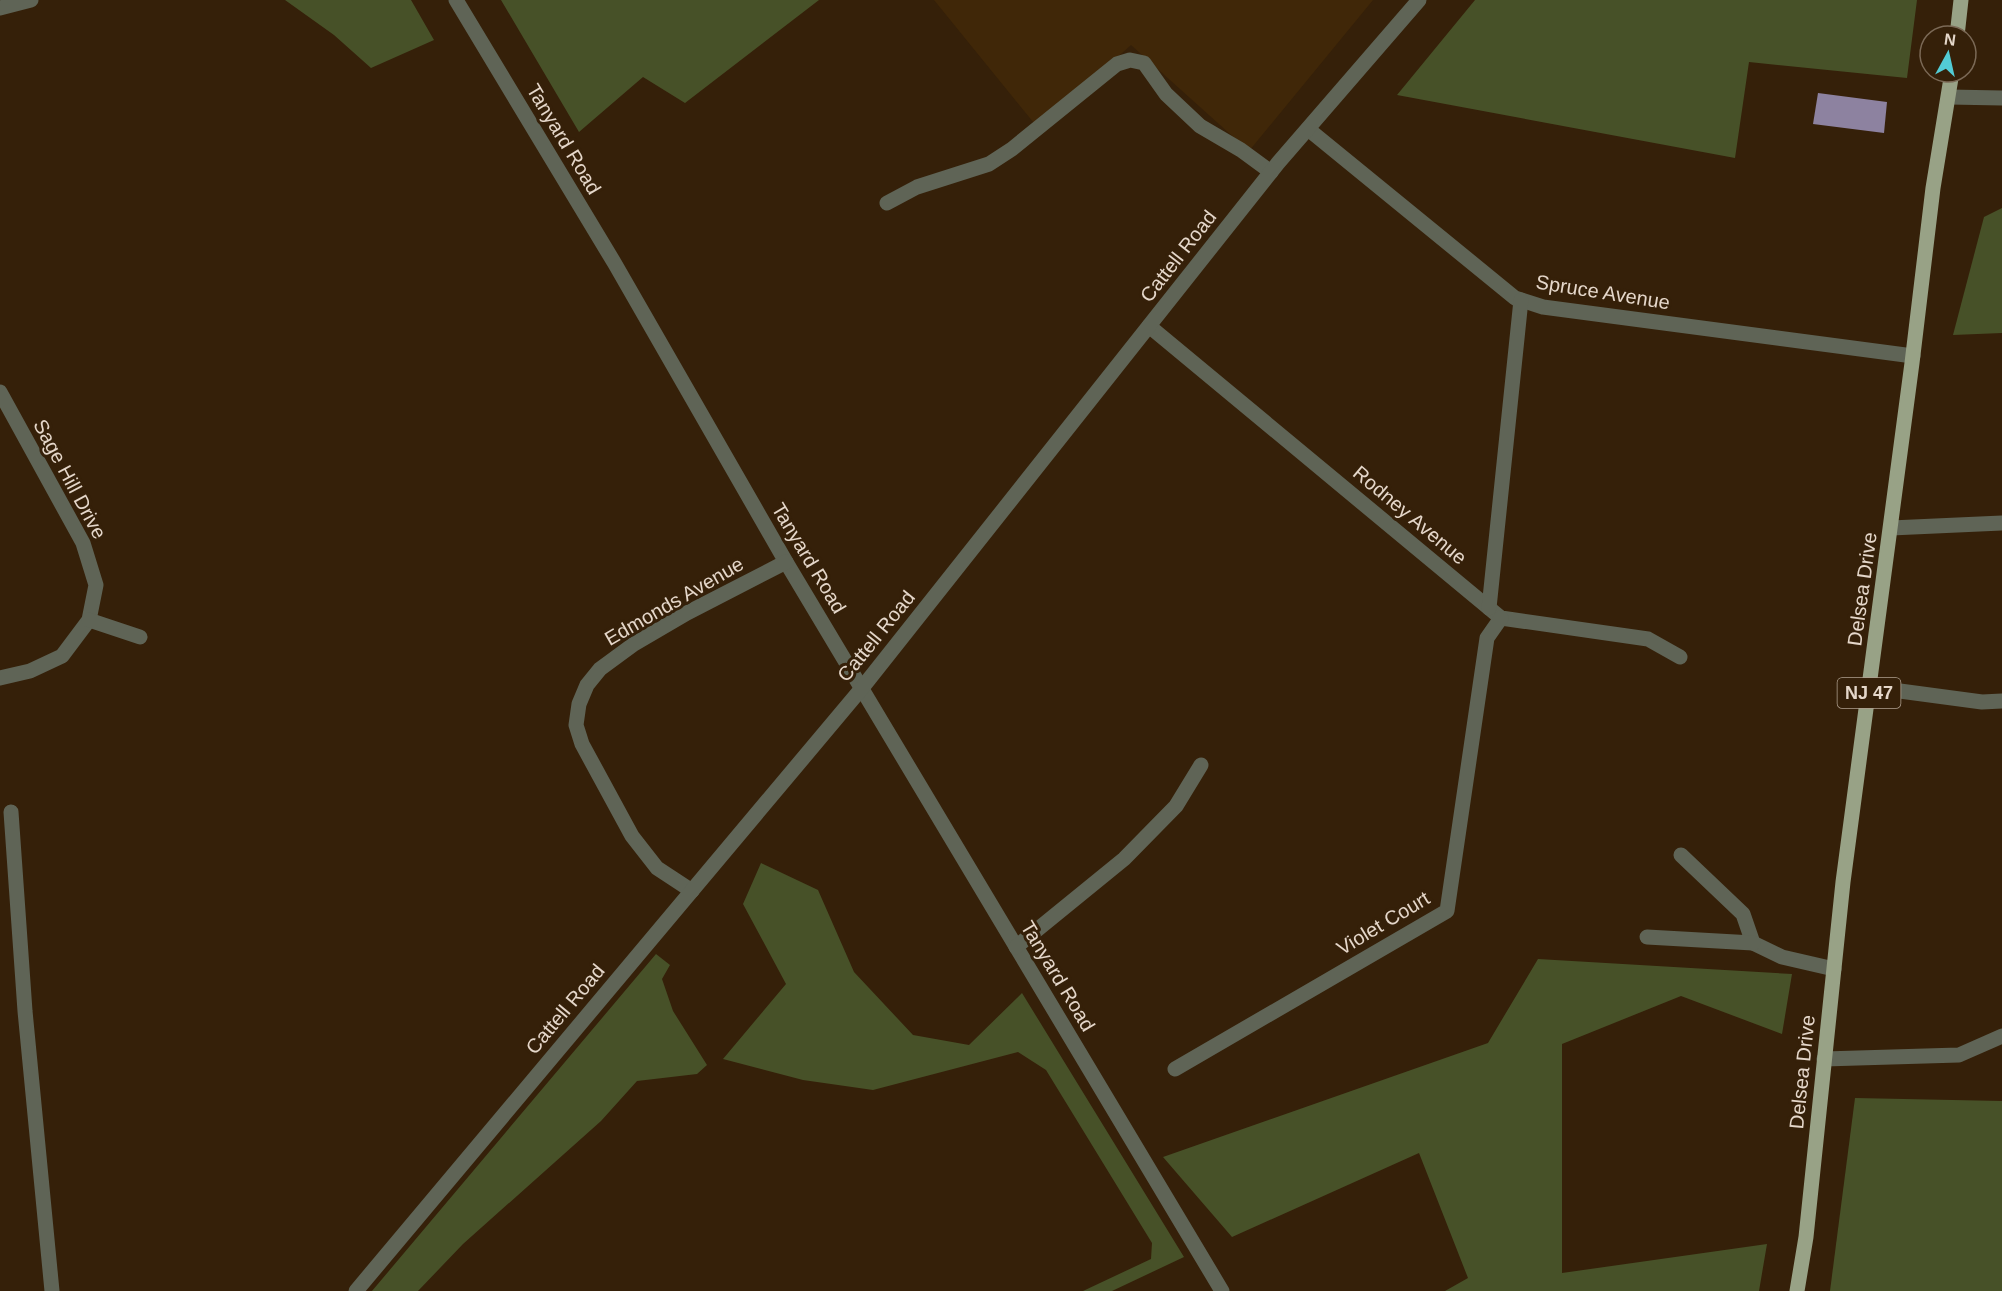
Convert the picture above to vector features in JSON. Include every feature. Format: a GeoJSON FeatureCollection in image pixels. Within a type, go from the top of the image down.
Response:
{"type":"FeatureCollection","features":[{"type":"Feature","properties":{"kind":"main road"},"geometry":{"type":"LineString","coordinates":[[1958,24],[1961,0]]}},
{"type":"Feature","properties":{"kind":"main road","name":"Delsea Drive"},"geometry":{"type":"LineString","coordinates":[[1797,1291],[1806,1237],[1843,882],[1891,528],[1933,188],[1951,84]]}},
{"type":"Feature","properties":{"kind":"street"},"geometry":{"type":"LineString","coordinates":[[0,8],[31,0]]}},
{"type":"Feature","properties":{"kind":"street","name":"Tanyard Road"},"geometry":{"type":"LineString","coordinates":[[456,0],[615,264],[786,561],[1222,1291]]}},
{"type":"Feature","properties":{"kind":"street","name":"Cattell Road"},"geometry":{"type":"LineString","coordinates":[[356,1291],[862,688],[1271,172],[1419,0]]}},
{"type":"Feature","properties":{"kind":"street"},"geometry":{"type":"LineString","coordinates":[[887,203],[917,187],[989,164],[1012,149],[1098,77],[1117,63],[1130,60],[1144,63],[1166,94],[1200,126],[1241,150],[1271,172]]}},
{"type":"Feature","properties":{"kind":"street"},"geometry":{"type":"LineString","coordinates":[[1949,97],[2002,98]]}},
{"type":"Feature","properties":{"kind":"street","name":"Spruce Avenue"},"geometry":{"type":"LineString","coordinates":[[1308,129],[1521,300],[1543,307],[1913,356]]}},
{"type":"Feature","properties":{"kind":"street"},"geometry":{"type":"LineString","coordinates":[[1488,608],[1521,300]]}},
{"type":"Feature","properties":{"kind":"street","name":"Rodney Avenue"},"geometry":{"type":"LineString","coordinates":[[1149,326],[1501,618],[1648,639],[1680,657]]}},
{"type":"Feature","properties":{"kind":"street","name":"Sage Hill Drive"},"geometry":{"type":"LineString","coordinates":[[0,392],[83,543],[96,585],[88,620],[62,656],[30,671],[0,678]]}},
{"type":"Feature","properties":{"kind":"street"},"geometry":{"type":"LineString","coordinates":[[1891,528],[2002,523]]}},
{"type":"Feature","properties":{"kind":"street","name":"Edmonds Avenue"},"geometry":{"type":"LineString","coordinates":[[692,891],[657,868],[632,836],[582,744],[576,724],[579,704],[587,685],[600,669],[634,644],[687,613],[786,561]]}},
{"type":"Feature","properties":{"kind":"street","name":"Violet Court"},"geometry":{"type":"LineString","coordinates":[[1175,1069],[1447,911],[1487,638],[1501,618]]}},
{"type":"Feature","properties":{"kind":"street"},"geometry":{"type":"LineString","coordinates":[[88,620],[140,637]]}},
{"type":"Feature","properties":{"kind":"street"},"geometry":{"type":"LineString","coordinates":[[1869,687],[1982,702],[2002,701]]}},
{"type":"Feature","properties":{"kind":"street"},"geometry":{"type":"LineString","coordinates":[[1016,947],[1124,859],[1176,806],[1201,765]]}},
{"type":"Feature","properties":{"kind":"street"},"geometry":{"type":"LineString","coordinates":[[12,812],[25,1011],[52,1291]]}},
{"type":"Feature","properties":{"kind":"street"},"geometry":{"type":"LineString","coordinates":[[1681,855],[1743,914],[1753,943]]}},
{"type":"Feature","properties":{"kind":"street"},"geometry":{"type":"LineString","coordinates":[[1647,937],[1753,943],[1782,957],[1834,969]]}},
{"type":"Feature","properties":{"kind":"street"},"geometry":{"type":"LineString","coordinates":[[1824,1059],[1959,1055],[2002,1036]]}},
{"type":"Feature","properties":{"kind":"shaded area"},"geometry":{"type":"Polygon","coordinates":[[[934,0],[1373,0],[1249,151],[1131,45],[1038,128],[934,0]]]}},
{"type":"Feature","properties":{"kind":"green space"},"geometry":{"type":"Polygon","coordinates":[[[285,0],[411,0],[434,40],[371,68],[334,35],[285,0]]]}},
{"type":"Feature","properties":{"kind":"green space"},"geometry":{"type":"Polygon","coordinates":[[[501,0],[819,0],[685,103],[643,77],[579,132],[501,0]]]}},
{"type":"Feature","properties":{"kind":"green space"},"geometry":{"type":"Polygon","coordinates":[[[1475,0],[1917,0],[1907,78],[1749,62],[1735,158],[1397,95],[1475,0]]]}},
{"type":"Feature","properties":{"kind":"green space"},"geometry":{"type":"Polygon","coordinates":[[[2002,208],[2002,333],[1953,335],[1984,217],[2002,208]]]}},
{"type":"Feature","properties":{"kind":"green space"},"geometry":{"type":"Polygon","coordinates":[[[761,863],[818,890],[854,972],[913,1035],[969,1045],[1022,993],[1184,1257],[1112,1291],[1083,1291],[1151,1259],[1152,1243],[1046,1070],[1018,1052],[873,1090],[803,1080],[723,1059],[786,984],[743,904],[761,863]]]}},
{"type":"Feature","properties":{"kind":"green space"},"geometry":{"type":"Polygon","coordinates":[[[656,954],[670,965],[662,979],[673,1011],[707,1065],[697,1074],[637,1081],[601,1121],[463,1244],[418,1291],[372,1291],[656,954]]]}},
{"type":"Feature","properties":{"kind":"green space"},"geometry":{"type":"Polygon","coordinates":[[[1538,959],[1792,974],[1782,1034],[1681,996],[1562,1044],[1562,1273],[1767,1244],[1759,1291],[1445,1291],[1468,1278],[1419,1153],[1232,1237],[1163,1157],[1488,1043],[1538,959]]]}},
{"type":"Feature","properties":{"kind":"green space"},"geometry":{"type":"Polygon","coordinates":[[[1855,1098],[2002,1101],[2002,1291],[1830,1291],[1855,1098]]]}},
{"type":"Feature","properties":{"kind":"building"},"geometry":{"type":"Polygon","coordinates":[[[1818,93],[1887,102],[1884,133],[1813,124],[1818,93]]]}}]}
